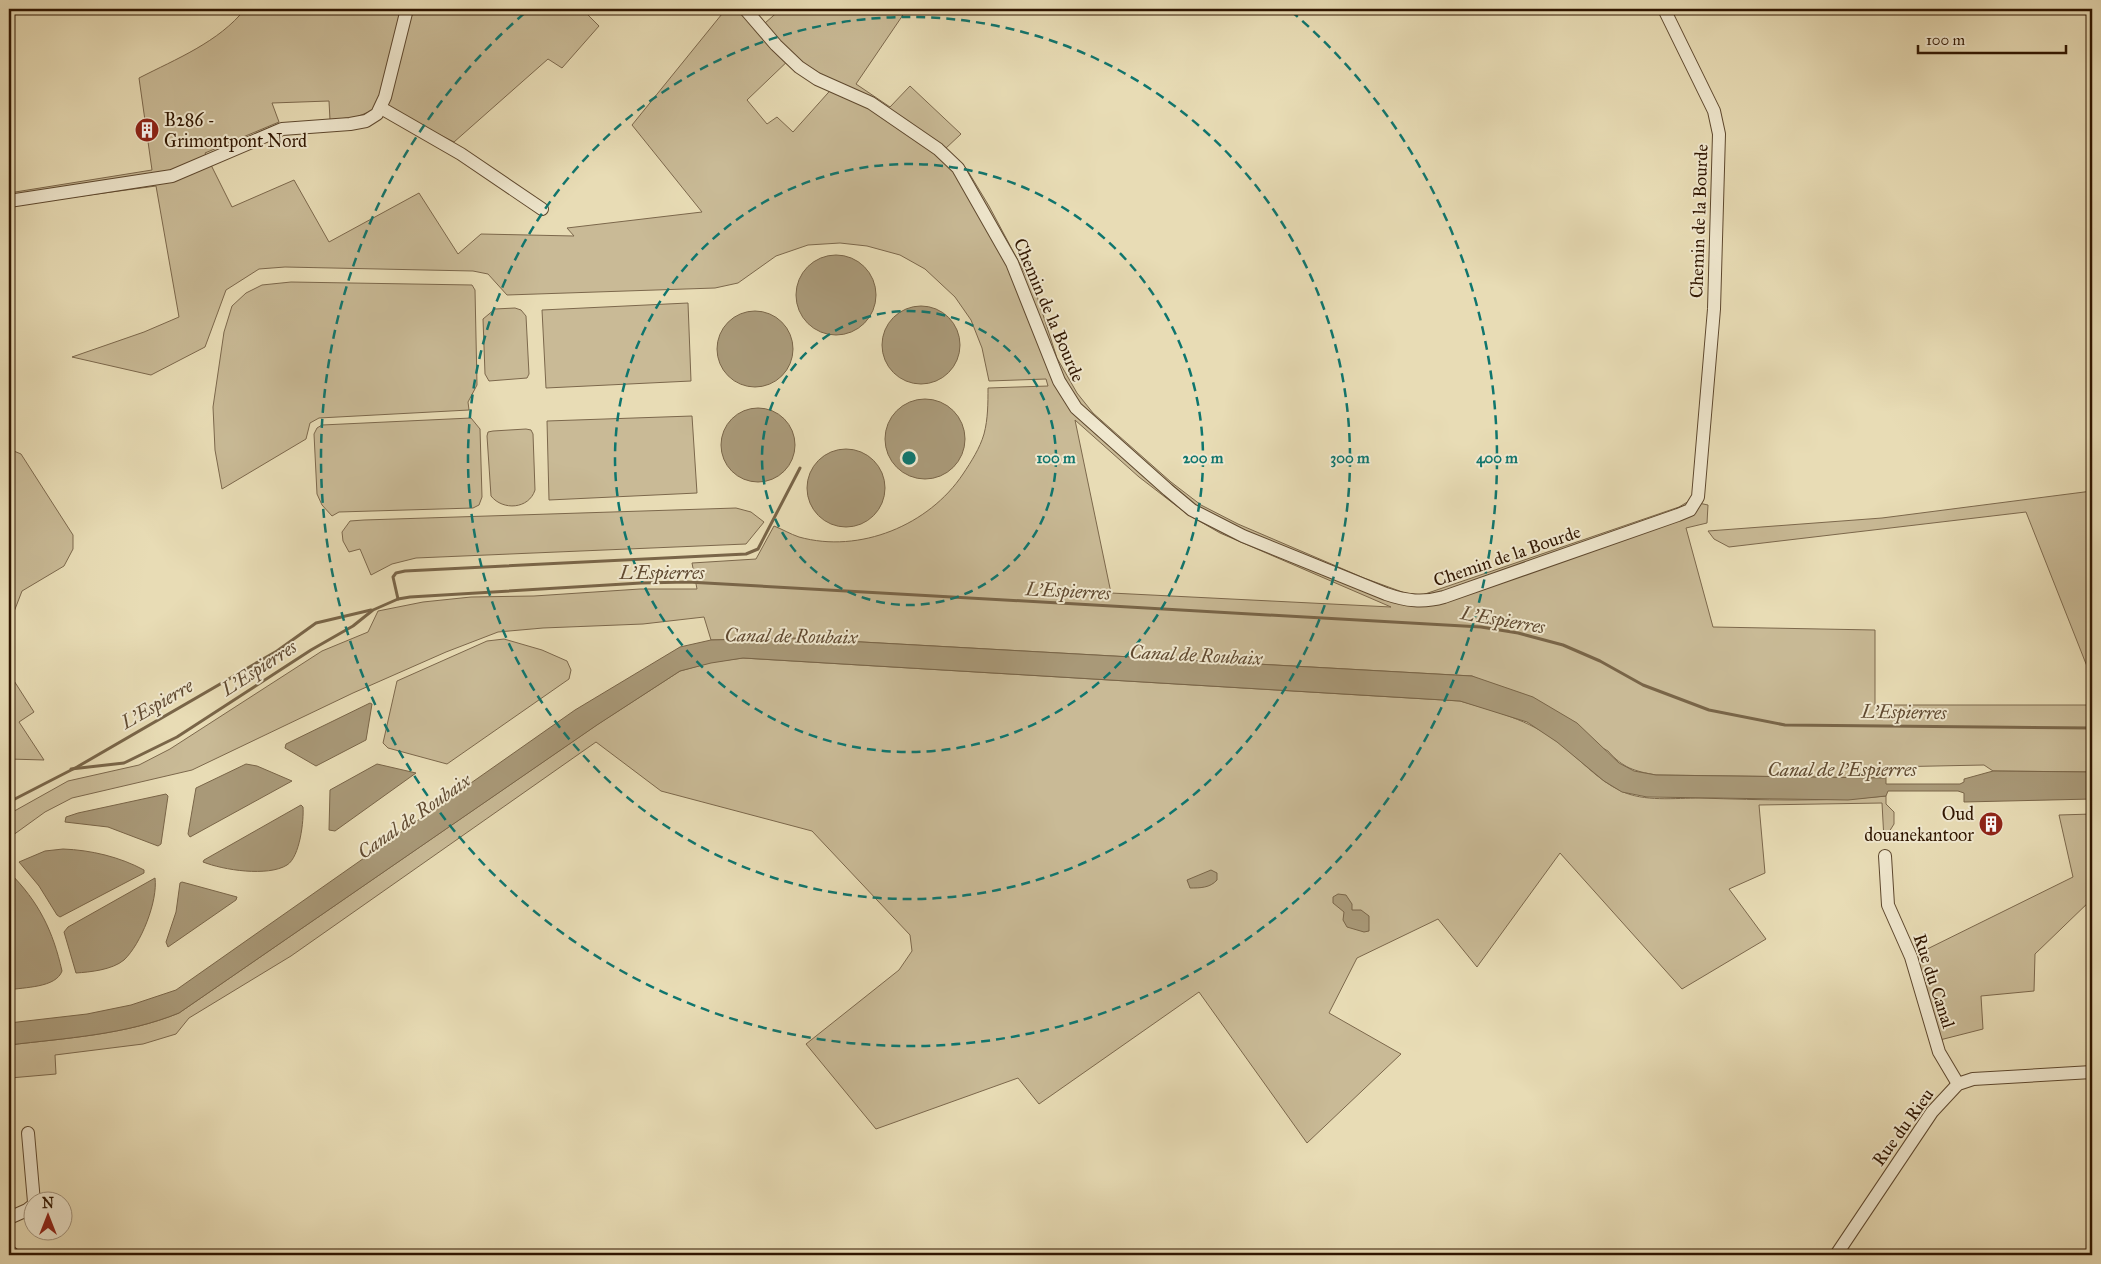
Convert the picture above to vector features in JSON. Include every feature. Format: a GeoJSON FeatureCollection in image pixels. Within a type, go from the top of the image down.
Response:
{"type":"FeatureCollection","features":[{"type":"Feature","properties":{"kind":"street"},"geometry":{"type":"LineString","coordinates":[[9,201],[172,176],[282,129],[358,123],[372,117],[380,108],[385,97],[407,9]]}},
{"type":"Feature","properties":{"kind":"street","name":"Chemin de la Bourde"},"geometry":{"type":"LineString","coordinates":[[745,9],[776,45],[799,67],[817,79],[871,103],[938,149],[963,174],[1008,254],[1059,381],[1071,402],[1082,414],[1192,510],[1259,543],[1386,594],[1414,601],[1433,600],[1678,516],[1690,510],[1698,497],[1714,309],[1719,134],[1714,111],[1664,9]]}},
{"type":"Feature","properties":{"kind":"street"},"geometry":{"type":"LineString","coordinates":[[380,108],[461,154],[542,209]]}},
{"type":"Feature","properties":{"kind":"street","name":"Rue du Canal"},"geometry":{"type":"LineString","coordinates":[[1885,856],[1888,905],[1912,957],[1939,1052],[1958,1084]]}},
{"type":"Feature","properties":{"kind":"street","name":"Rue du Rieu"},"geometry":{"type":"LineString","coordinates":[[1836,1255],[1932,1112],[1958,1084],[1973,1079],[2092,1072]]}},
{"type":"Feature","properties":{"kind":"street"},"geometry":{"type":"LineString","coordinates":[[28,1133],[33,1192]]}},
{"type":"Feature","properties":{"kind":"street"},"geometry":{"type":"LineString","coordinates":[[9,1218],[22,1212]]}},
{"type":"Feature","properties":{"kind":"street"},"geometry":{"type":"LineString","coordinates":[[9,1251],[14,1255]]}},
{"type":"Feature","properties":{"kind":"shaded area"},"geometry":{"type":"Polygon","coordinates":[[[245,9],[585,9],[584,11],[599,26],[562,68],[548,59],[454,142],[406,118],[374,110],[356,117],[330,120],[329,101],[272,103],[279,122],[205,153],[232,207],[294,180],[329,242],[419,193],[458,254],[481,234],[574,236],[567,228],[702,212],[632,125],[726,9],[753,9],[765,23],[781,9],[907,9],[856,84],[890,107],[910,86],[961,134],[945,149],[966,168],[989,206],[1037,296],[1057,358],[1077,393],[1093,413],[1171,482],[1201,505],[1238,524],[1364,578],[1405,593],[1422,595],[1679,507],[1689,501],[1708,505],[1707,523],[1686,528],[1713,627],[1875,630],[1875,705],[2092,705],[2092,772],[1993,771],[1984,765],[1887,767],[1886,778],[1656,775],[1624,765],[1608,751],[1472,676],[790,638],[711,640],[704,617],[643,624],[543,628],[498,632],[446,652],[353,693],[192,770],[72,798],[45,812],[9,838],[9,814],[68,781],[139,765],[170,749],[322,651],[368,632],[378,611],[423,602],[471,597],[534,596],[640,589],[697,589],[692,563],[756,559],[774,526],[799,537],[822,541],[846,542],[869,538],[891,531],[912,521],[932,508],[949,492],[963,474],[978,450],[984,434],[987,417],[988,388],[1048,386],[1046,379],[989,381],[982,348],[971,320],[955,297],[925,269],[900,255],[867,246],[840,243],[808,245],[776,256],[738,283],[715,288],[507,295],[488,274],[473,271],[285,267],[259,269],[226,290],[205,347],[151,375],[72,357],[144,332],[179,317],[156,186],[23,204],[9,198],[9,193],[152,170],[139,78],[196,49],[223,31],[245,9]],[[793,56],[747,100],[767,124],[777,117],[793,132],[836,84],[793,56]],[[1075,420],[1111,593],[1391,607],[1220,533],[1187,514],[1139,477],[1075,420]]]}},
{"type":"Feature","properties":{"kind":"shaded area"},"geometry":{"type":"Polygon","coordinates":[[[836,255],[851,258],[864,267],[873,280],[876,295],[873,310],[864,323],[851,332],[836,335],[821,332],[808,323],[799,310],[796,295],[799,280],[808,267],[821,258],[836,255]]]}},
{"type":"Feature","properties":{"kind":"shaded area"},"geometry":{"type":"Polygon","coordinates":[[[291,282],[472,285],[475,290],[477,385],[468,402],[469,410],[319,418],[310,423],[306,439],[222,489],[215,450],[213,407],[224,332],[232,306],[246,293],[262,285],[291,282]]]}},
{"type":"Feature","properties":{"kind":"shaded area"},"geometry":{"type":"Polygon","coordinates":[[[688,303],[691,381],[546,388],[542,310],[688,303]]]}},
{"type":"Feature","properties":{"kind":"shaded area"},"geometry":{"type":"Polygon","coordinates":[[[921,306],[936,309],[949,317],[957,330],[960,345],[957,360],[949,373],[936,381],[921,384],[906,381],[893,373],[885,360],[882,345],[885,330],[893,317],[906,309],[921,306]]]}},
{"type":"Feature","properties":{"kind":"shaded area"},"geometry":{"type":"Polygon","coordinates":[[[515,308],[521,310],[526,316],[529,374],[527,378],[489,381],[485,374],[483,319],[495,309],[515,308]]]}},
{"type":"Feature","properties":{"kind":"shaded area"},"geometry":{"type":"Polygon","coordinates":[[[755,311],[770,314],[782,322],[790,334],[793,349],[790,364],[782,376],[770,384],[755,387],[740,384],[728,376],[720,364],[717,349],[720,334],[728,322],[740,314],[755,311]]]}},
{"type":"Feature","properties":{"kind":"shaded area"},"geometry":{"type":"Polygon","coordinates":[[[925,399],[940,402],[953,411],[962,424],[965,439],[962,454],[953,467],[940,476],[925,479],[910,476],[897,467],[888,454],[885,439],[888,424],[897,411],[910,402],[925,399]]]}},
{"type":"Feature","properties":{"kind":"shaded area"},"geometry":{"type":"Polygon","coordinates":[[[758,408],[772,411],[784,419],[792,431],[795,445],[792,459],[784,471],[772,479],[758,482],[744,479],[732,471],[724,459],[721,445],[724,431],[732,419],[744,411],[758,408]]]}},
{"type":"Feature","properties":{"kind":"shaded area"},"geometry":{"type":"Polygon","coordinates":[[[692,416],[697,493],[549,500],[547,421],[692,416]]]}},
{"type":"Feature","properties":{"kind":"shaded area"},"geometry":{"type":"Polygon","coordinates":[[[471,418],[480,429],[482,497],[479,505],[473,508],[339,512],[332,516],[322,505],[317,494],[314,434],[317,428],[322,425],[471,418]]]}},
{"type":"Feature","properties":{"kind":"shaded area"},"geometry":{"type":"Polygon","coordinates":[[[531,430],[533,434],[535,490],[527,501],[515,506],[509,506],[496,501],[491,496],[487,436],[488,432],[493,431],[531,430]]]}},
{"type":"Feature","properties":{"kind":"shaded area"},"geometry":{"type":"Polygon","coordinates":[[[9,449],[21,454],[73,535],[73,549],[64,566],[22,591],[12,617],[9,619],[9,449]]]}},
{"type":"Feature","properties":{"kind":"shaded area"},"geometry":{"type":"Polygon","coordinates":[[[846,449],[861,452],[878,466],[882,473],[885,488],[882,503],[868,520],[861,524],[846,527],[831,524],[814,510],[810,503],[807,488],[810,473],[824,456],[831,452],[846,449]]]}},
{"type":"Feature","properties":{"kind":"shaded area"},"geometry":{"type":"Polygon","coordinates":[[[2092,491],[2092,679],[2026,512],[1729,547],[1714,539],[1708,531],[1882,518],[2092,491]]]}},
{"type":"Feature","properties":{"kind":"shaded area"},"geometry":{"type":"Polygon","coordinates":[[[736,508],[751,512],[764,522],[746,544],[416,558],[392,564],[371,575],[360,549],[349,552],[343,541],[342,532],[350,521],[364,520],[736,508]]]}},
{"type":"Feature","properties":{"kind":"shaded area"},"geometry":{"type":"Polygon","coordinates":[[[790,638],[1472,676],[1533,697],[1577,723],[1619,763],[1634,771],[1656,775],[1886,778],[1886,784],[1960,784],[1964,782],[1964,779],[1993,771],[2092,772],[2092,799],[1964,802],[1964,793],[1958,791],[1888,791],[1886,796],[1848,800],[1647,797],[1622,792],[1604,781],[1557,742],[1527,722],[1460,701],[743,658],[711,663],[680,671],[597,725],[179,1013],[117,1031],[9,1045],[9,1023],[87,1014],[131,1005],[176,990],[575,710],[680,647],[711,640],[790,638]]]}},
{"type":"Feature","properties":{"kind":"shaded area"},"geometry":{"type":"Polygon","coordinates":[[[504,639],[542,650],[567,661],[571,670],[569,679],[447,764],[388,748],[383,743],[397,681],[487,641],[504,639]]]}},
{"type":"Feature","properties":{"kind":"shaded area"},"geometry":{"type":"Polygon","coordinates":[[[743,658],[1460,701],[1511,717],[1547,734],[1604,781],[1621,791],[1640,797],[1660,799],[1793,800],[1886,796],[1886,804],[1894,812],[1894,824],[1884,840],[1882,803],[1759,805],[1765,873],[1729,889],[1766,939],[1682,989],[1560,853],[1477,967],[1438,919],[1357,958],[1329,1013],[1401,1054],[1307,1143],[1199,992],[1039,1104],[1018,1078],[876,1129],[806,1044],[899,970],[912,951],[910,935],[812,831],[661,791],[596,742],[291,956],[189,1018],[176,1034],[143,1044],[55,1055],[56,1074],[10,1078],[12,1095],[9,1096],[9,1045],[117,1031],[179,1013],[598,724],[680,671],[712,662],[743,658]]]}},
{"type":"Feature","properties":{"kind":"shaded area"},"geometry":{"type":"Polygon","coordinates":[[[9,673],[34,712],[19,722],[44,760],[9,759],[9,673]]]}},
{"type":"Feature","properties":{"kind":"shaded area"},"geometry":{"type":"Polygon","coordinates":[[[370,703],[372,704],[366,740],[316,766],[285,748],[286,744],[370,703]]]}},
{"type":"Feature","properties":{"kind":"shaded area"},"geometry":{"type":"Polygon","coordinates":[[[246,764],[257,766],[292,781],[190,837],[188,834],[196,788],[246,764]]]}},
{"type":"Feature","properties":{"kind":"shaded area"},"geometry":{"type":"Polygon","coordinates":[[[377,764],[416,773],[335,831],[329,830],[330,790],[377,764]]]}},
{"type":"Feature","properties":{"kind":"shaded area"},"geometry":{"type":"Polygon","coordinates":[[[166,794],[168,796],[161,844],[158,846],[108,827],[65,822],[66,817],[78,813],[166,794]]]}},
{"type":"Feature","properties":{"kind":"shaded area"},"geometry":{"type":"Polygon","coordinates":[[[301,805],[303,807],[302,829],[298,847],[287,865],[269,871],[245,871],[222,868],[203,862],[204,860],[301,805]]]}},
{"type":"Feature","properties":{"kind":"shaded area"},"geometry":{"type":"Polygon","coordinates":[[[2092,814],[2092,899],[2035,954],[2034,991],[1981,996],[1983,1029],[1932,1042],[1911,957],[2073,877],[2059,815],[2092,814]]]}},
{"type":"Feature","properties":{"kind":"shaded area"},"geometry":{"type":"Polygon","coordinates":[[[63,849],[84,851],[115,858],[135,865],[144,870],[144,873],[60,917],[39,886],[19,862],[45,851],[63,849]]]}},
{"type":"Feature","properties":{"kind":"shaded area"},"geometry":{"type":"Polygon","coordinates":[[[1211,870],[1217,873],[1217,880],[1214,883],[1205,887],[1190,888],[1187,880],[1211,870]]]}},
{"type":"Feature","properties":{"kind":"shaded area"},"geometry":{"type":"Polygon","coordinates":[[[9,872],[37,906],[54,943],[62,971],[59,977],[47,984],[9,990],[9,872]]]}},
{"type":"Feature","properties":{"kind":"shaded area"},"geometry":{"type":"Polygon","coordinates":[[[155,878],[154,898],[147,922],[130,953],[124,960],[113,966],[101,970],[76,973],[64,932],[68,927],[155,878]]]}},
{"type":"Feature","properties":{"kind":"shaded area"},"geometry":{"type":"Polygon","coordinates":[[[180,883],[237,897],[236,900],[168,947],[166,942],[176,912],[180,883]]]}},
{"type":"Feature","properties":{"kind":"shaded area"},"geometry":{"type":"Polygon","coordinates":[[[1338,894],[1346,895],[1352,904],[1352,910],[1361,910],[1369,916],[1369,931],[1364,932],[1347,927],[1343,920],[1344,912],[1333,903],[1333,897],[1338,894]]]}},
{"type":"Feature","properties":{"kind":"waterway"},"geometry":{"type":"LineString","coordinates":[[398,599],[393,577],[396,573],[405,571],[746,554],[758,549],[800,468]]}},
{"type":"Feature","properties":{"kind":"waterway","name":"L'Espierres"},"geometry":{"type":"LineString","coordinates":[[71,769],[124,763],[177,737],[311,650],[353,626],[373,610],[398,599],[641,583],[688,582],[1481,627],[1518,633],[1563,645],[1600,661],[1643,685],[1709,710],[1785,725],[2092,728]]}},
{"type":"Feature","properties":{"kind":"waterway","name":"L'Espierre"},"geometry":{"type":"LineString","coordinates":[[9,802],[77,767],[277,651],[316,623],[371,610]]}},
{"type":"Feature","properties":{"kind":"place","name":"B286 - Grimontpont Nord"},"geometry":{"type":"Point","coordinates":[147,130]}},
{"type":"Feature","properties":{"kind":"place","name":"Oud douanekantoor"},"geometry":{"type":"Point","coordinates":[1991,824]}},
{"type":"Feature","properties":{"kind":"water label","name":"Canal de Roubaix"},"geometry":{"type":"Point","coordinates":[791,636]}},
{"type":"Feature","properties":{"kind":"water label","name":"Canal de Roubaix"},"geometry":{"type":"Point","coordinates":[1196,655]}},
{"type":"Feature","properties":{"kind":"water label","name":"Canal de l'Espierres"},"geometry":{"type":"Point","coordinates":[1842,769]}},
{"type":"Feature","properties":{"kind":"water label","name":"Canal de Roubaix"},"geometry":{"type":"Point","coordinates":[414,816]}}]}
